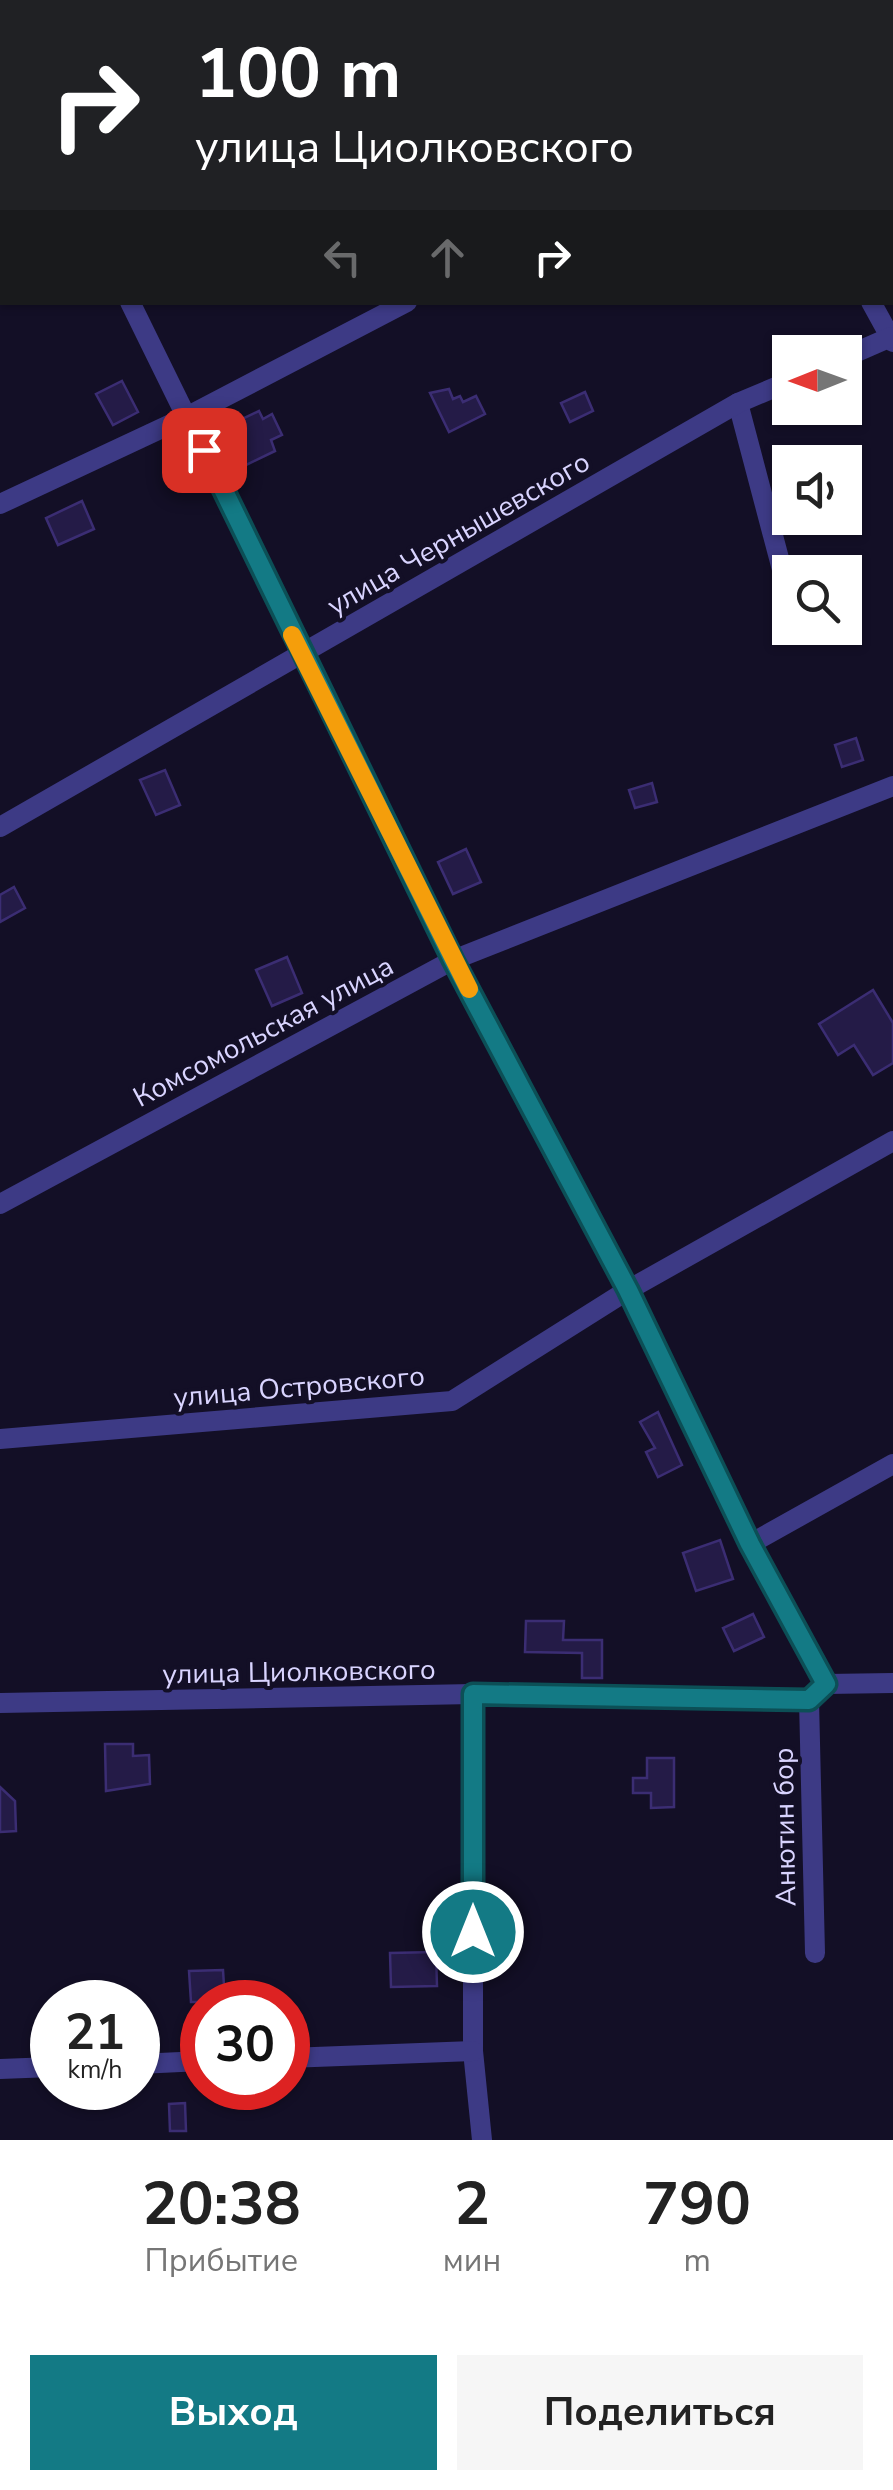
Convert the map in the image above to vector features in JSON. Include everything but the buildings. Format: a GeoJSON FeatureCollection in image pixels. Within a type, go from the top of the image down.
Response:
{"type":"FeatureCollection","features":[{"type":"Feature","properties":{"kind":"street"},"geometry":{"type":"LineString","coordinates":[[132,305],[453,960],[628,1290],[750,1544],[826,1684]]}},
{"type":"Feature","properties":{"kind":"street"},"geometry":{"type":"LineString","coordinates":[[0,504],[188,416],[401,305]]}},
{"type":"Feature","properties":{"kind":"street"},"geometry":{"type":"LineString","coordinates":[[862,351],[892,340],[873,305]]}},
{"type":"Feature","properties":{"kind":"street","name":"улица Чернышевского"},"geometry":{"type":"LineString","coordinates":[[0,827],[738,403],[772,389]]}},
{"type":"Feature","properties":{"kind":"street"},"geometry":{"type":"LineString","coordinates":[[738,403],[778,555]]}},
{"type":"Feature","properties":{"kind":"street","name":"Комсомольская улица"},"geometry":{"type":"LineString","coordinates":[[0,1204],[453,960],[893,786]]}},
{"type":"Feature","properties":{"kind":"street","name":"улица Островского"},"geometry":{"type":"LineString","coordinates":[[0,1439],[452,1400],[628,1290],[893,1141]]}},
{"type":"Feature","properties":{"kind":"street"},"geometry":{"type":"LineString","coordinates":[[750,1544],[893,1464]]}},
{"type":"Feature","properties":{"kind":"street"},"geometry":{"type":"LineString","coordinates":[[809,1700],[826,1684],[893,1684]]}},
{"type":"Feature","properties":{"kind":"street"},"geometry":{"type":"LineString","coordinates":[[473,1694],[473,2051],[482,2140]]}},
{"type":"Feature","properties":{"kind":"street","name":"улица Циолковского"},"geometry":{"type":"LineString","coordinates":[[0,1703],[473,1694],[809,1700]]}},
{"type":"Feature","properties":{"kind":"street","name":"Анютин бор"},"geometry":{"type":"LineString","coordinates":[[809,1700],[815,1953]]}},
{"type":"Feature","properties":{"kind":"street"},"geometry":{"type":"LineString","coordinates":[[310,2057],[473,2051]]}},
{"type":"Feature","properties":{"kind":"street"},"geometry":{"type":"LineString","coordinates":[[0,2069],[30,2068]]}},
{"type":"Feature","properties":{"kind":"slow traffic"},"geometry":{"type":"LineString","coordinates":[[292,635],[469,989]]}},
{"type":"Feature","properties":{"kind":"route"},"geometry":{"type":"LineString","coordinates":[[204,450],[453,960],[628,1290],[750,1544],[826,1684],[809,1700],[473,1694],[473,1932]]}}]}
